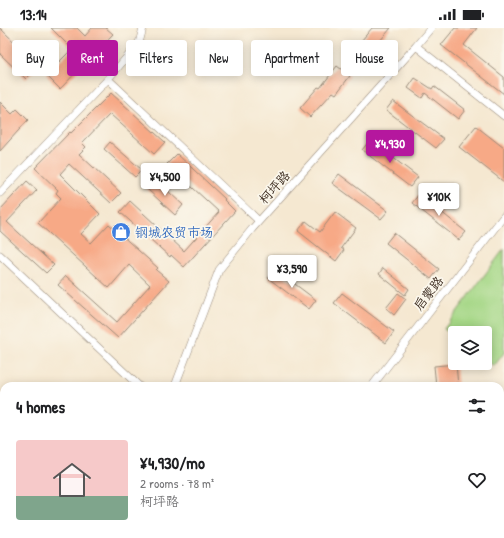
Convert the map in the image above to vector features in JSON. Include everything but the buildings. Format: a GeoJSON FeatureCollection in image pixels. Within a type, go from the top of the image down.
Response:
{"type":"FeatureCollection","features":[{"type":"Feature","properties":{"kind":"street"},"geometry":{"type":"LineString","coordinates":[[0,193],[108,79],[139,43],[143,28]]}},
{"type":"Feature","properties":{"kind":"street","name":"柯坪路"},"geometry":{"type":"LineString","coordinates":[[177,382],[219,270],[259,221],[431,28]]}},
{"type":"Feature","properties":{"kind":"street"},"geometry":{"type":"LineString","coordinates":[[416,46],[504,116]]}},
{"type":"Feature","properties":{"kind":"street"},"geometry":{"type":"LineString","coordinates":[[108,79],[259,221]]}},
{"type":"Feature","properties":{"kind":"street","name":"启蒙路"},"geometry":{"type":"LineString","coordinates":[[375,382],[504,216]]}},
{"type":"Feature","properties":{"kind":"street"},"geometry":{"type":"LineString","coordinates":[[0,255],[134,382]]}},
{"type":"Feature","properties":{"kind":"green space"},"geometry":{"type":"Polygon","coordinates":[[[504,249],[504,353],[494,366],[492,365],[492,326],[448,326],[448,332],[444,329],[504,249]]]}},
{"type":"Feature","properties":{"kind":"place","name":"钢城农贸市场"},"geometry":{"type":"Point","coordinates":[121,232]}}]}
